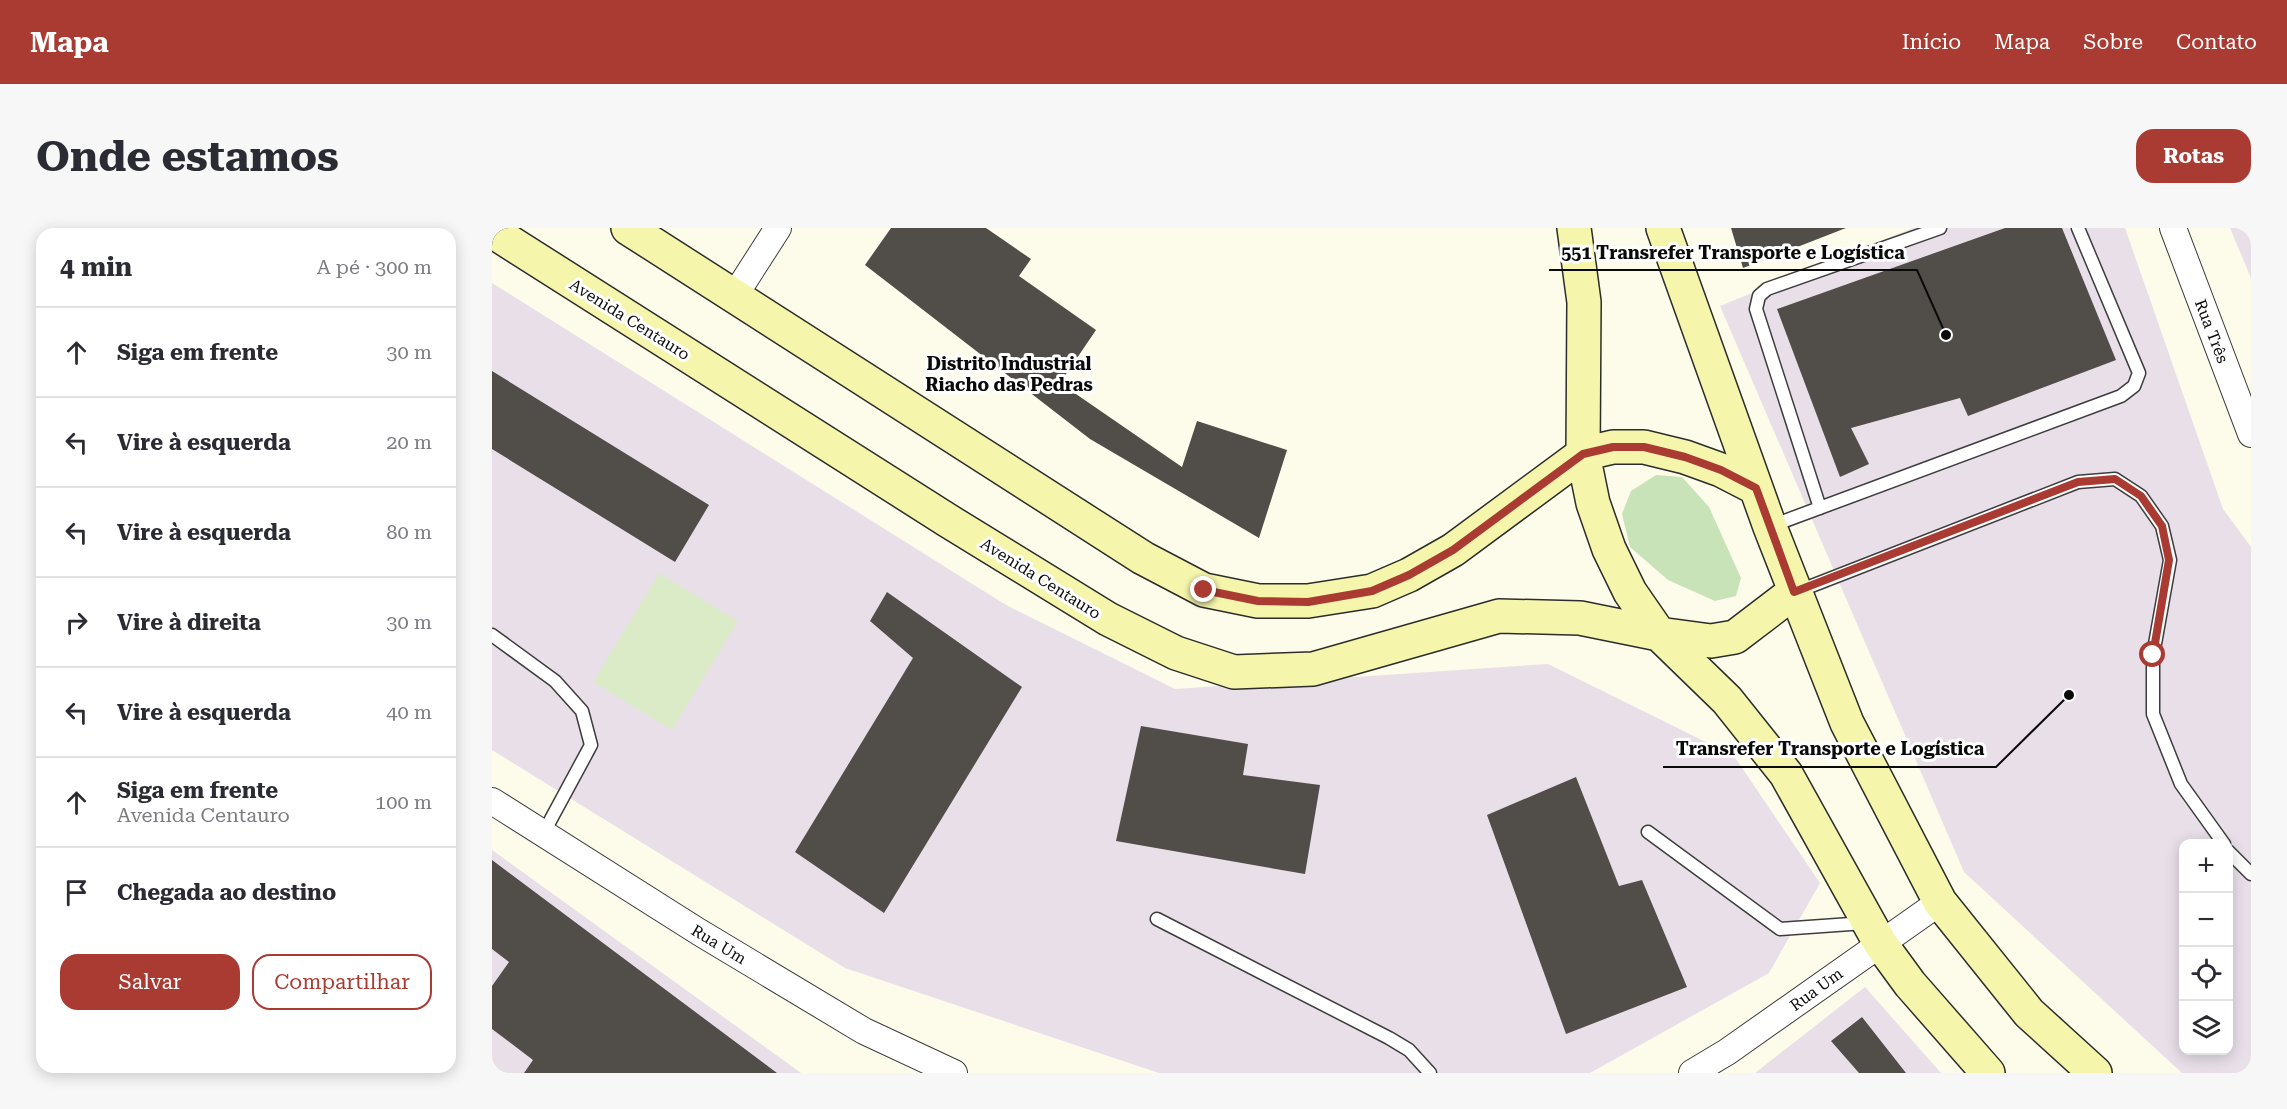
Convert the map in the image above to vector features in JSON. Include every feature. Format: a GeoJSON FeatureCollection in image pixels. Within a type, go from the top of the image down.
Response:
{"type":"FeatureCollection","features":[{"type":"Feature","properties":{"kind":"street"},"geometry":{"type":"LineString","coordinates":[[628,228],[1143,558],[1204,590],[1258,601],[1308,602],[1372,591],[1409,575],[1453,550],[1583,454],[1613,447],[1644,447],[1685,457],[1721,470],[1756,488]]}},
{"type":"Feature","properties":{"kind":"street"},"geometry":{"type":"LineString","coordinates":[[735,295],[778,228]]}},
{"type":"Feature","properties":{"kind":"street"},"geometry":{"type":"LineString","coordinates":[[1574,228],[1584,302],[1583,454],[1593,503],[1609,549],[1630,592],[1659,634],[1727,700],[1786,774],[1875,933],[1910,984],[1988,1073]]}},
{"type":"Feature","properties":{"kind":"street"},"geometry":{"type":"LineString","coordinates":[[1663,228],[1794,592],[1846,723],[1940,902],[2029,1013],[2095,1073]]}},
{"type":"Feature","properties":{"kind":"street","name":"Rua Três"},"geometry":{"type":"LineString","coordinates":[[2173,228],[2251,434]]}},
{"type":"Feature","properties":{"kind":"street","name":"Avenida Centauro"},"geometry":{"type":"LineString","coordinates":[[492,231],[947,520],[1108,619],[1176,653],[1234,672],[1313,669],[1499,616],[1580,618],[1659,634],[1711,641],[1735,637],[1794,592]]}},
{"type":"Feature","properties":{"kind":"street","name":"Rua Um"},"geometry":{"type":"LineString","coordinates":[[492,801],[699,932],[864,1031],[954,1073]]}},
{"type":"Feature","properties":{"kind":"street","name":"Rua Um"},"geometry":{"type":"LineString","coordinates":[[1692,1073],[1727,1052],[1875,933],[1940,902]]}},
{"type":"Feature","properties":{"kind":"lane"},"geometry":{"type":"LineString","coordinates":[[1820,508],[1756,309],[1759,296],[1767,289],[1940,228]]}},
{"type":"Feature","properties":{"kind":"lane"},"geometry":{"type":"LineString","coordinates":[[1770,526],[2121,396],[2134,386],[2139,373],[2078,228]]}},
{"type":"Feature","properties":{"kind":"lane"},"geometry":{"type":"LineString","coordinates":[[1794,592],[2078,482],[2115,479],[2141,496],[2162,526],[2169,560],[2153,655],[2153,714],[2181,784],[2220,839]]}},
{"type":"Feature","properties":{"kind":"lane"},"geometry":{"type":"LineString","coordinates":[[492,635],[555,681],[582,711],[591,745],[543,834]]}},
{"type":"Feature","properties":{"kind":"lane"},"geometry":{"type":"LineString","coordinates":[[1648,832],[1780,929],[1875,933]]}},
{"type":"Feature","properties":{"kind":"lane"},"geometry":{"type":"LineString","coordinates":[[2233,854],[2251,874]]}},
{"type":"Feature","properties":{"kind":"lane"},"geometry":{"type":"LineString","coordinates":[[1157,919],[1389,1038],[1409,1050],[1430,1073]]}},
{"type":"Feature","properties":{"kind":"shaded area"},"geometry":{"type":"Polygon","coordinates":[[[1913,228],[2125,228],[2223,509],[2251,547],[2251,1073],[2182,1073],[1964,872],[1720,306],[1913,228]]]}},
{"type":"Feature","properties":{"kind":"shaded area"},"geometry":{"type":"Polygon","coordinates":[[[2230,228],[2251,228],[2251,278],[2230,228]]]}},
{"type":"Feature","properties":{"kind":"shaded area"},"geometry":{"type":"Polygon","coordinates":[[[492,283],[1006,605],[1175,689],[1548,664],[1734,756],[1820,883],[1769,973],[1590,1073],[1159,1073],[845,968],[492,750],[492,283]]]}},
{"type":"Feature","properties":{"kind":"shaded area"},"geometry":{"type":"Polygon","coordinates":[[[492,850],[801,1073],[492,1073],[492,850]]]}},
{"type":"Feature","properties":{"kind":"shaded area"},"geometry":{"type":"Polygon","coordinates":[[[1865,987],[1941,1073],[1755,1073],[1865,987]]]}},
{"type":"Feature","properties":{"kind":"green space"},"geometry":{"type":"Polygon","coordinates":[[[1656,475],[1682,477],[1709,507],[1741,578],[1736,596],[1715,601],[1668,580],[1630,547],[1622,514],[1631,491],[1656,475]]]}},
{"type":"Feature","properties":{"kind":"green space"},"geometry":{"type":"Polygon","coordinates":[[[659,573],[738,621],[672,730],[593,682],[659,573]]]}},
{"type":"Feature","properties":{"kind":"building"},"geometry":{"type":"Polygon","coordinates":[[[891,228],[986,228],[1031,259],[1019,276],[1096,330],[1060,383],[1182,467],[1197,421],[1287,450],[1259,538],[1090,439],[865,265],[891,228]]]}},
{"type":"Feature","properties":{"kind":"building"},"geometry":{"type":"Polygon","coordinates":[[[1731,228],[1846,228],[1743,268],[1731,228]]]}},
{"type":"Feature","properties":{"kind":"building"},"geometry":{"type":"Polygon","coordinates":[[[2005,228],[2062,228],[2116,360],[1968,416],[1960,398],[1851,428],[1869,464],[1840,477],[1777,309],[2005,228]]]}},
{"type":"Feature","properties":{"kind":"building"},"geometry":{"type":"Polygon","coordinates":[[[492,371],[709,505],[675,562],[492,449],[492,371]]]}},
{"type":"Feature","properties":{"kind":"building"},"geometry":{"type":"Polygon","coordinates":[[[887,592],[1022,687],[884,913],[795,852],[913,658],[870,621],[887,592]]]}},
{"type":"Feature","properties":{"kind":"building"},"geometry":{"type":"Polygon","coordinates":[[[1141,726],[1248,744],[1243,775],[1320,785],[1305,874],[1116,841],[1141,726]]]}},
{"type":"Feature","properties":{"kind":"building"},"geometry":{"type":"Polygon","coordinates":[[[1576,777],[1619,886],[1642,880],[1687,987],[1566,1034],[1487,815],[1576,777]]]}},
{"type":"Feature","properties":{"kind":"building"},"geometry":{"type":"Polygon","coordinates":[[[492,860],[777,1073],[524,1073],[533,1060],[492,1029],[492,986],[509,962],[492,949],[492,860]]]}},
{"type":"Feature","properties":{"kind":"building"},"geometry":{"type":"Polygon","coordinates":[[[1862,1017],[1906,1073],[1859,1073],[1831,1041],[1862,1017]]]}},
{"type":"Feature","properties":{"kind":"place","name":"551 Transrefer Transporte e Logística"},"geometry":{"type":"Point","coordinates":[1946,335]}},
{"type":"Feature","properties":{"kind":"place","name":"Transrefer Transporte e Logística"},"geometry":{"type":"Point","coordinates":[2069,695]}},
{"type":"Feature","properties":{"kind":"district","name":"Distrito Industrial Riacho das Pedras"},"geometry":{"type":"Point","coordinates":[1009,374]}},
{"type":"Feature","properties":{"kind":"route"},"geometry":{"type":"LineString","coordinates":[[1204,590],[1258,601],[1308,602],[1372,591],[1409,575],[1453,550],[1583,454],[1613,447],[1644,447],[1685,457],[1721,470],[1756,488],[1794,592],[2078,482],[2115,479],[2141,496],[2162,526],[2169,560],[2153,655]]}}]}
